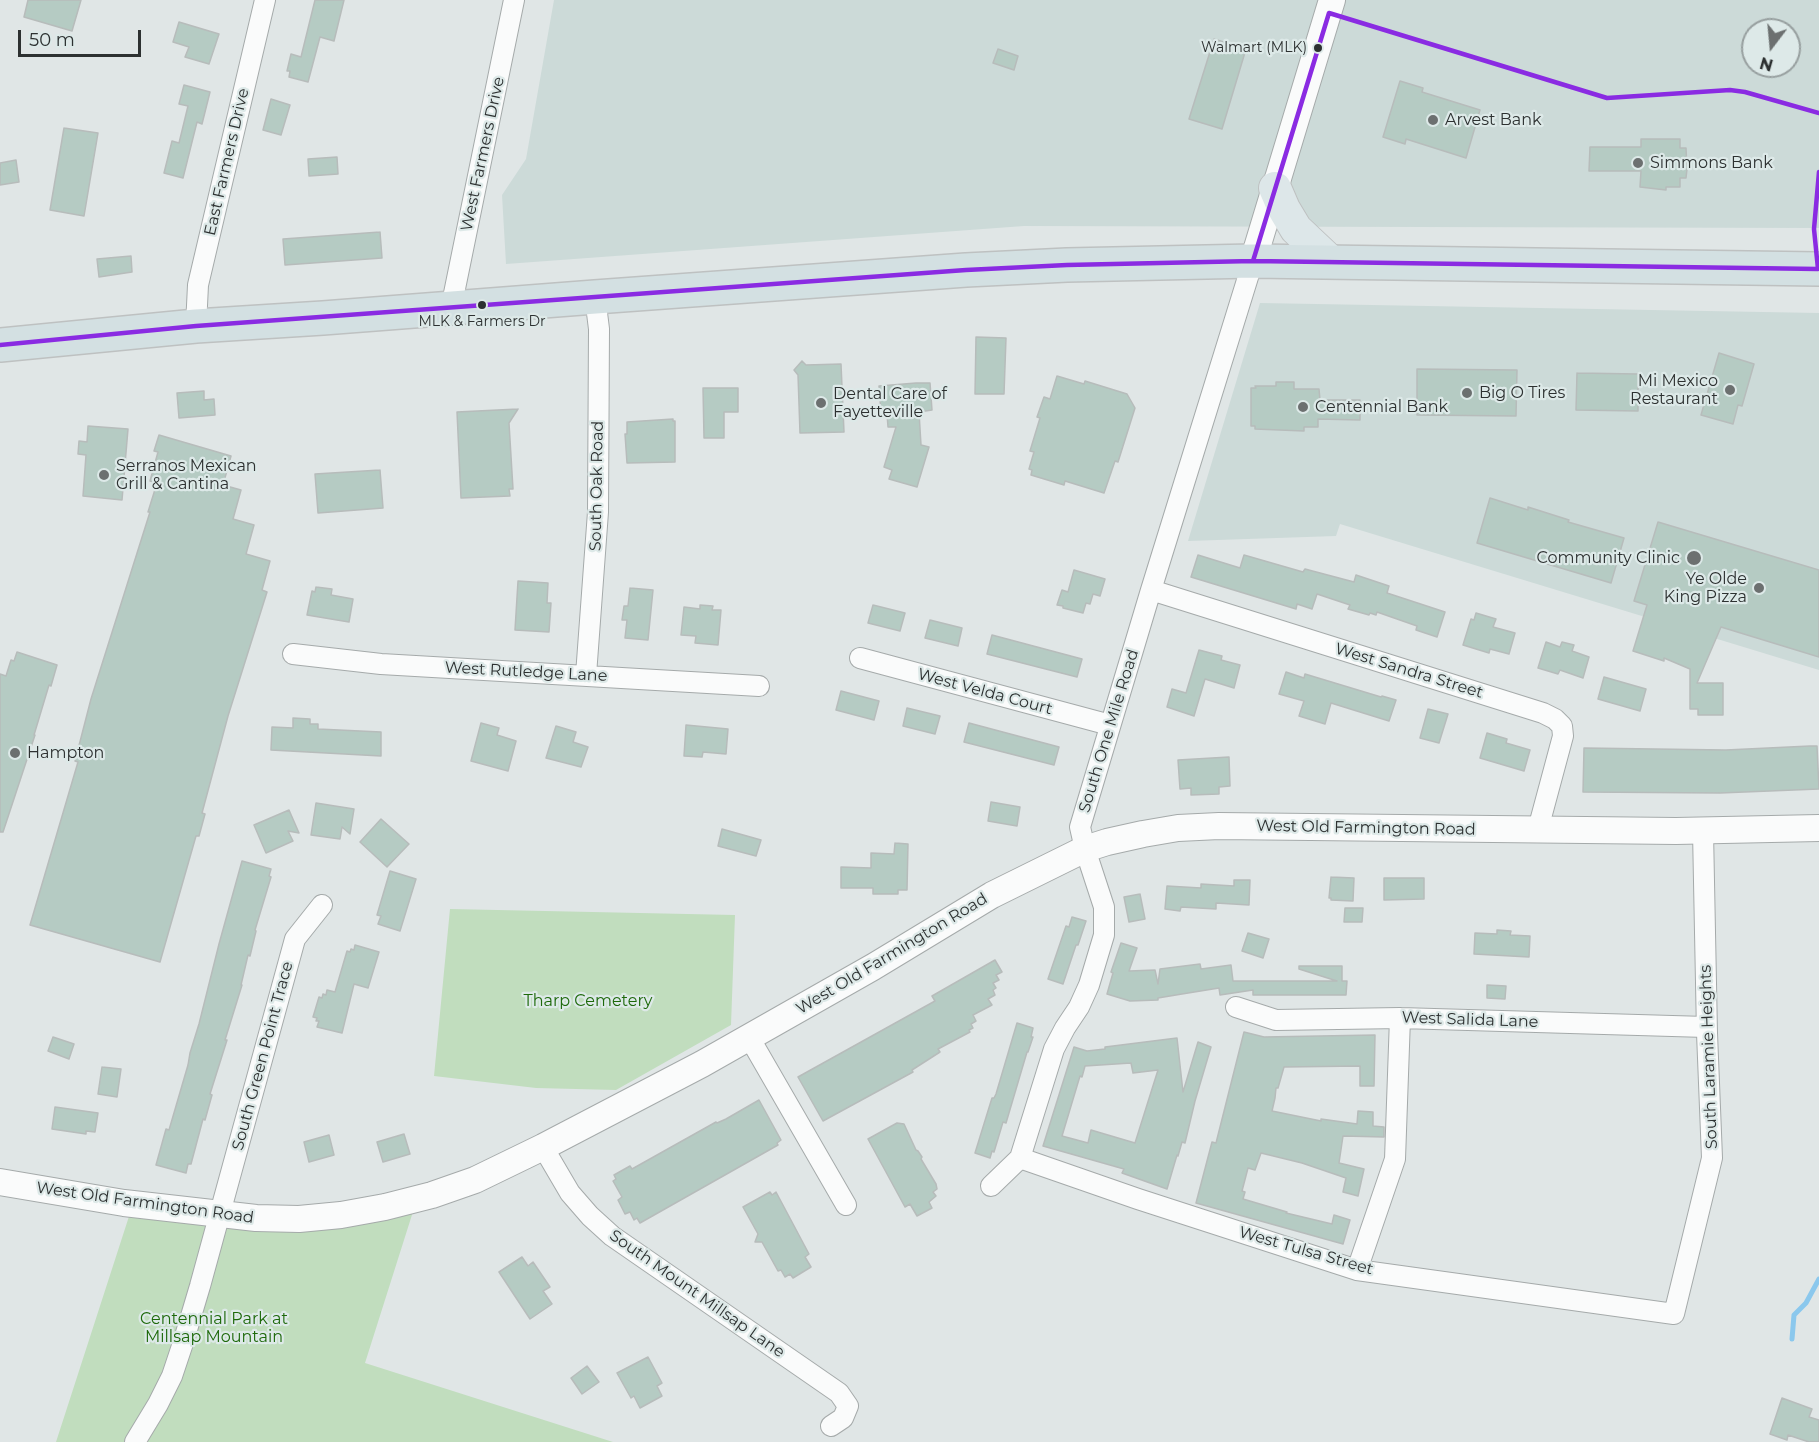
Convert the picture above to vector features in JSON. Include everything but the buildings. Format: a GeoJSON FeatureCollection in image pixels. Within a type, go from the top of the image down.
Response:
{"type":"FeatureCollection","features":[{"type":"Feature","properties":{"kind":"highway"},"geometry":{"type":"LineString","coordinates":[[0,345],[196,326],[1067,265],[1253,261],[1819,269]]}},
{"type":"Feature","properties":{"kind":"main road"},"geometry":{"type":"LineString","coordinates":[[1275,188],[1296,229],[1331,262]]}},
{"type":"Feature","properties":{"kind":"street","name":"East Farmers Drive"},"geometry":{"type":"LineString","coordinates":[[196,326],[198,285],[265,0]]}},
{"type":"Feature","properties":{"kind":"street","name":"West Farmers Drive"},"geometry":{"type":"LineString","coordinates":[[451,308],[514,0]]}},
{"type":"Feature","properties":{"kind":"street"},"geometry":{"type":"LineString","coordinates":[[1253,261],[1332,0]]}},
{"type":"Feature","properties":{"kind":"street","name":"South One Mile Road"},"geometry":{"type":"LineString","coordinates":[[991,1186],[1020,1158],[1054,1049],[1089,985],[1104,935],[1104,907],[1080,827],[1253,261]]}},
{"type":"Feature","properties":{"kind":"street","name":"South Oak Road"},"geometry":{"type":"LineString","coordinates":[[586,675],[598,512],[599,329],[595,297]]}},
{"type":"Feature","properties":{"kind":"street","name":"West Sandra Street"},"geometry":{"type":"LineString","coordinates":[[1151,590],[1555,719],[1562,726],[1563,736],[1538,829]]}},
{"type":"Feature","properties":{"kind":"street","name":"West Rutledge Lane"},"geometry":{"type":"LineString","coordinates":[[293,654],[381,664],[759,686]]}},
{"type":"Feature","properties":{"kind":"street","name":"West Velda Court"},"geometry":{"type":"LineString","coordinates":[[860,658],[1110,725]]}},
{"type":"Feature","properties":{"kind":"street","name":"West Old Farmington Road"},"geometry":{"type":"LineString","coordinates":[[0,1182],[124,1203],[256,1218],[299,1219],[341,1215],[432,1195],[475,1180],[543,1147],[749,1037],[873,967],[992,895],[1085,849],[1143,834],[1178,828],[1219,826],[1703,831],[1819,828]]}},
{"type":"Feature","properties":{"kind":"street","name":"South Laramie Heights"},"geometry":{"type":"LineString","coordinates":[[1674,1314],[1712,1158],[1706,1028],[1703,831]]}},
{"type":"Feature","properties":{"kind":"street","name":"South Green Point Trace"},"geometry":{"type":"LineString","coordinates":[[135,1442],[172,1376],[220,1215],[295,939],[322,905]]}},
{"type":"Feature","properties":{"kind":"street","name":"West Salida Lane"},"geometry":{"type":"LineString","coordinates":[[1236,1007],[1276,1020],[1400,1018],[1706,1028]]}},
{"type":"Feature","properties":{"kind":"street"},"geometry":{"type":"LineString","coordinates":[[1357,1270],[1395,1159],[1400,1018]]}},
{"type":"Feature","properties":{"kind":"street"},"geometry":{"type":"LineString","coordinates":[[749,1037],[846,1205]]}},
{"type":"Feature","properties":{"kind":"street","name":"South Mount Millsap Lane"},"geometry":{"type":"LineString","coordinates":[[543,1147],[570,1193],[612,1236],[839,1393],[848,1406],[843,1418],[831,1426]]}},
{"type":"Feature","properties":{"kind":"street","name":"West Tulsa Street"},"geometry":{"type":"LineString","coordinates":[[1020,1158],[1357,1270],[1674,1314]]}},
{"type":"Feature","properties":{"kind":"shaded area"},"geometry":{"type":"Polygon","coordinates":[[[554,0],[1819,0],[1819,228],[1024,226],[506,264],[502,195],[526,159],[554,0]]]}},
{"type":"Feature","properties":{"kind":"shaded area"},"geometry":{"type":"Polygon","coordinates":[[[1260,303],[1819,313],[1819,670],[1340,524],[1336,536],[1188,541],[1260,303]]]}},
{"type":"Feature","properties":{"kind":"green space","name":"Tharp Cemetery"},"geometry":{"type":"Polygon","coordinates":[[[450,909],[735,915],[731,1025],[616,1090],[536,1088],[434,1076],[450,909]]]}},
{"type":"Feature","properties":{"kind":"green space","name":"Centennial Park at Millsap Mountain"},"geometry":{"type":"Polygon","coordinates":[[[417,1199],[365,1363],[613,1442],[56,1442],[133,1204],[220,1215],[417,1199]]]}},
{"type":"Feature","properties":{"kind":"waterway"},"geometry":{"type":"LineString","coordinates":[[1792,1339],[1794,1315],[1806,1303],[1819,1279]]}},
{"type":"Feature","properties":{"kind":"transit line"},"geometry":{"type":"LineString","coordinates":[[1253,261],[1329,13],[1607,98],[1730,90],[1745,92],[1819,113]]}},
{"type":"Feature","properties":{"kind":"transit line"},"geometry":{"type":"LineString","coordinates":[[0,345],[196,326],[966,270],[1067,265],[1253,261],[1818,269],[1814,229],[1819,172]]}},
{"type":"Feature","properties":{"kind":"place","name":"Walmart (MLK)"},"geometry":{"type":"Point","coordinates":[1318,48]}},
{"type":"Feature","properties":{"kind":"place","name":"Arvest Bank"},"geometry":{"type":"Point","coordinates":[1433,120]}},
{"type":"Feature","properties":{"kind":"place","name":"Simmons Bank"},"geometry":{"type":"Point","coordinates":[1638,163]}},
{"type":"Feature","properties":{"kind":"place","name":"MLK & Farmers Dr"},"geometry":{"type":"Point","coordinates":[482,305]}},
{"type":"Feature","properties":{"kind":"place","name":"Mi Mexico Restaurant"},"geometry":{"type":"Point","coordinates":[1730,390]}},
{"type":"Feature","properties":{"kind":"place","name":"Big O Tires"},"geometry":{"type":"Point","coordinates":[1467,393]}},
{"type":"Feature","properties":{"kind":"place","name":"Dental Care of Fayetteville"},"geometry":{"type":"Point","coordinates":[821,403]}},
{"type":"Feature","properties":{"kind":"place","name":"Centennial Bank"},"geometry":{"type":"Point","coordinates":[1303,407]}},
{"type":"Feature","properties":{"kind":"place","name":"Serranos Mexican Grill & Cantina"},"geometry":{"type":"Point","coordinates":[104,475]}},
{"type":"Feature","properties":{"kind":"place","name":"Community Clinic"},"geometry":{"type":"Point","coordinates":[1694,558]}},
{"type":"Feature","properties":{"kind":"place","name":"Ye Olde King Pizza"},"geometry":{"type":"Point","coordinates":[1759,588]}},
{"type":"Feature","properties":{"kind":"place","name":"Hampton"},"geometry":{"type":"Point","coordinates":[15,753]}}]}
